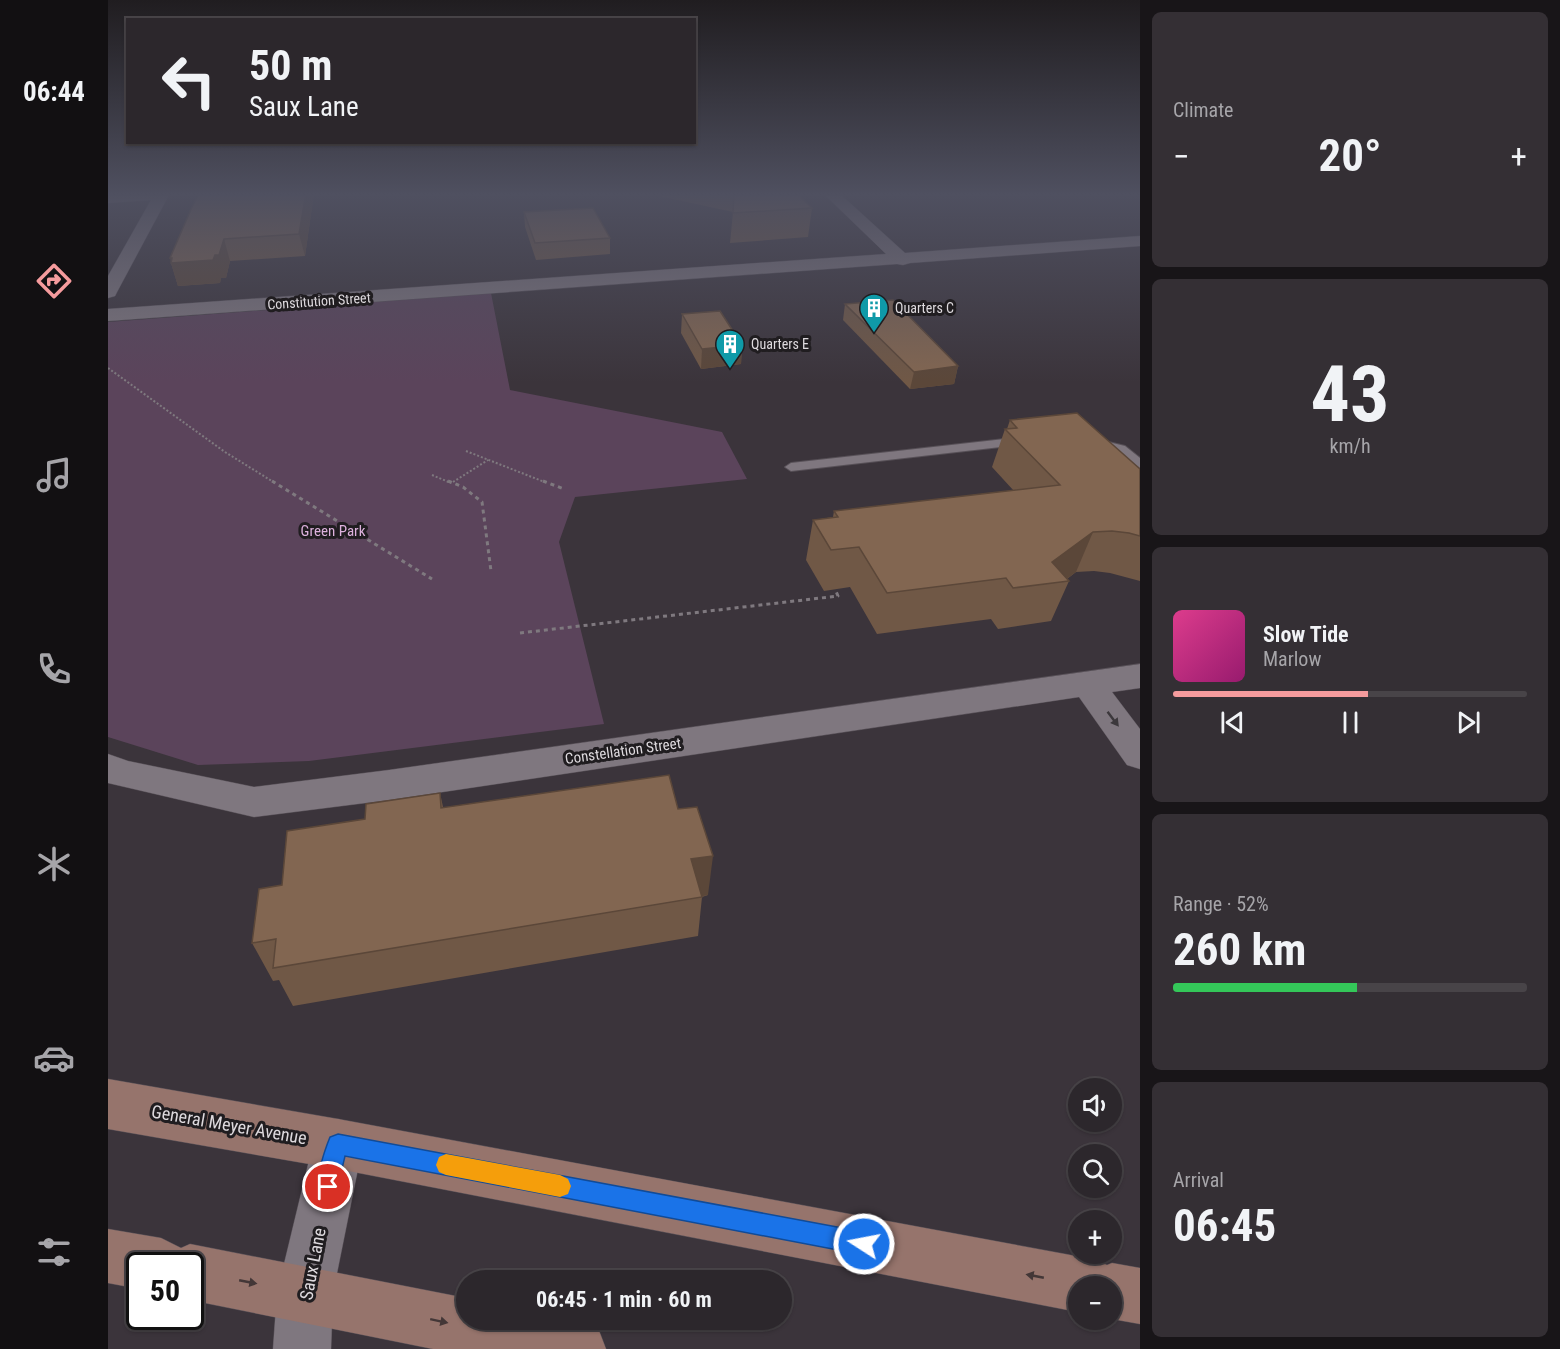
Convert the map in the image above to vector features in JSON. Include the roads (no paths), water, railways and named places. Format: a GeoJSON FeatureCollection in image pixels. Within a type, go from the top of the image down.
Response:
{"type":"FeatureCollection","features":[{"type":"Feature","properties":{"kind":"main road","name":"General Meyer Avenue"},"geometry":{"type":"LineString","coordinates":[[108,1104],[338,1144],[1068,1282]]}},
{"type":"Feature","properties":{"kind":"main road"},"geometry":{"type":"LineString","coordinates":[[108,1256],[126,1259]]}},
{"type":"Feature","properties":{"kind":"main road"},"geometry":{"type":"LineString","coordinates":[[204,1275],[577,1349]]}},
{"type":"Feature","properties":{"kind":"main road"},"geometry":{"type":"LineString","coordinates":[[1122,1293],[1140,1296]]}},
{"type":"Feature","properties":{"kind":"street"},"geometry":{"type":"LineString","coordinates":[[108,292],[128,256]]}},
{"type":"Feature","properties":{"kind":"street"},"geometry":{"type":"LineString","coordinates":[[899,256],[903,260]]}},
{"type":"Feature","properties":{"kind":"street","name":"Constitution Street"},"geometry":{"type":"LineString","coordinates":[[108,315],[953,256]]}},
{"type":"Feature","properties":{"kind":"street","name":"Constellation Street"},"geometry":{"type":"LineString","coordinates":[[108,768],[123,774],[254,802],[411,782],[1140,676]]}},
{"type":"Feature","properties":{"kind":"street"},"geometry":{"type":"LineString","coordinates":[[1087,683],[1140,755]]}},
{"type":"Feature","properties":{"kind":"street","name":"Saux Lane"},"geometry":{"type":"LineString","coordinates":[[302,1349],[305,1293],[338,1144]]}},
{"type":"Feature","properties":{"kind":"lane"},"geometry":{"type":"LineString","coordinates":[[791,467],[1039,440]]}},
{"type":"Feature","properties":{"kind":"lane"},"geometry":{"type":"LineString","coordinates":[[1079,440],[1121,449],[1140,464]]}},
{"type":"Feature","properties":{"kind":"place","name":"Quarters C"},"geometry":{"type":"Point","coordinates":[874,334]}},
{"type":"Feature","properties":{"kind":"place","name":"Quarters E"},"geometry":{"type":"Point","coordinates":[730,370]}},
{"type":"Feature","properties":{"kind":"park label","name":"Green Park"},"geometry":{"type":"Point","coordinates":[333,531]}}]}
